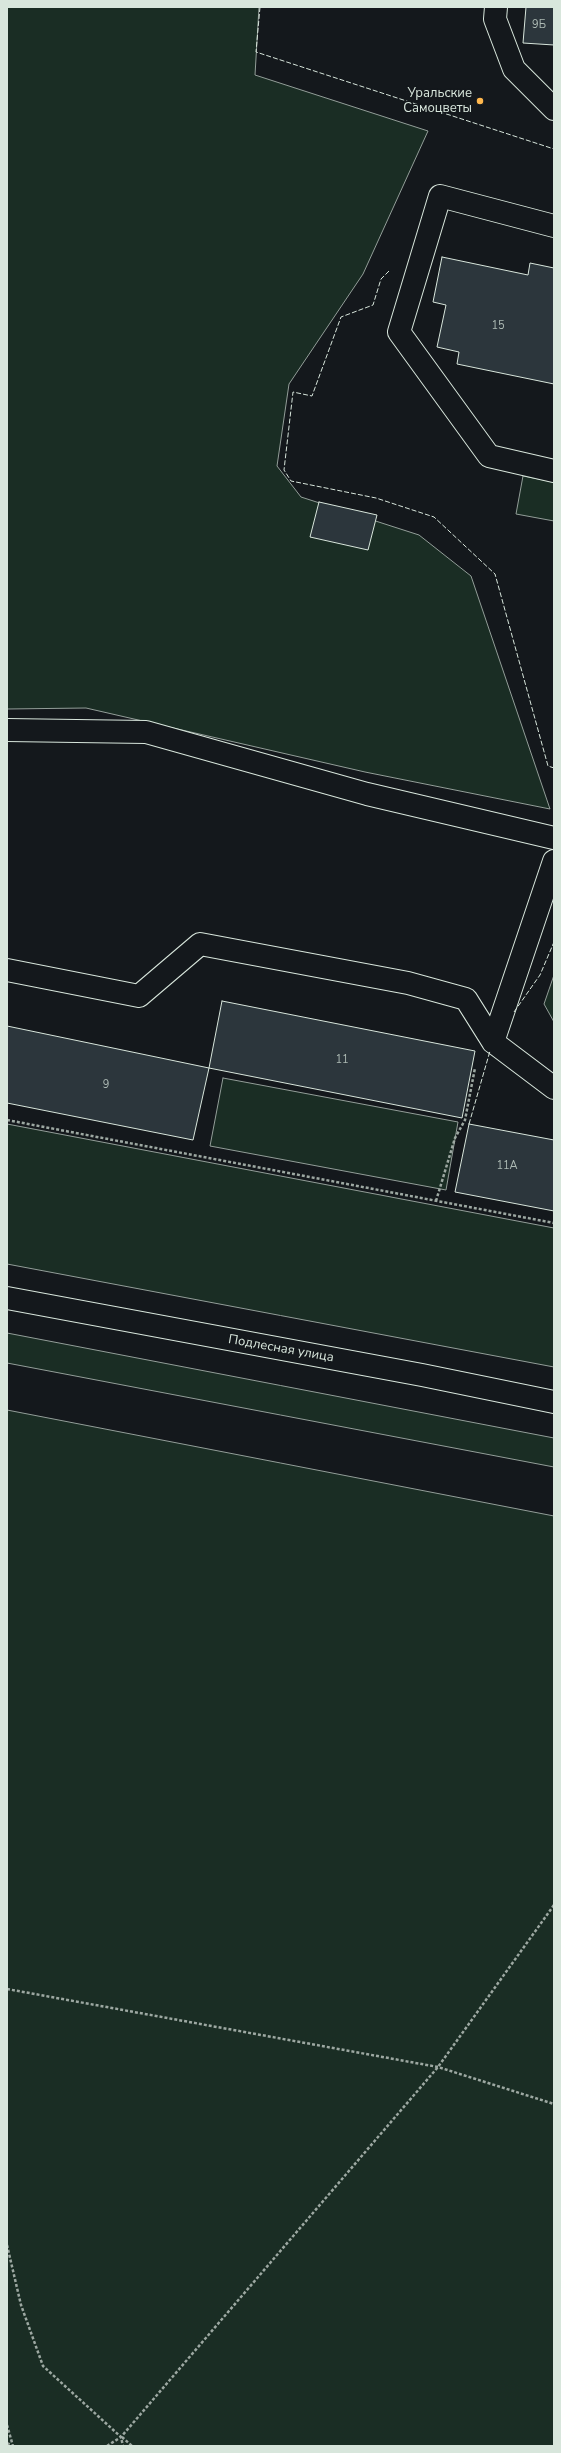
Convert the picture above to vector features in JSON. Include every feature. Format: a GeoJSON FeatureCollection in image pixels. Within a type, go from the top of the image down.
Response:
{"type":"FeatureCollection","features":[{"type":"Feature","properties":{"kind":"main road"},"geometry":{"type":"LineString","coordinates":[[496,7],[495,19],[514,69],[554,109]]}},
{"type":"Feature","properties":{"kind":"main road"},"geometry":{"type":"LineString","coordinates":[[554,226],[440,196],[399,332],[488,456],[554,471]]}},
{"type":"Feature","properties":{"kind":"main road"},"geometry":{"type":"LineString","coordinates":[[7,730],[146,732],[366,794],[554,838]]}},
{"type":"Feature","properties":{"kind":"main road"},"geometry":{"type":"LineString","coordinates":[[493,1042],[554,861]]}},
{"type":"Feature","properties":{"kind":"main road"},"geometry":{"type":"LineString","coordinates":[[7,970],[139,996],[200,944],[408,983],[466,999],[493,1042],[554,1088]]}},
{"type":"Feature","properties":{"kind":"main road","name":"Подлесная улица"},"geometry":{"type":"LineString","coordinates":[[7,1298],[422,1375],[554,1402]]}},
{"type":"Feature","properties":{"kind":"path"},"geometry":{"type":"LineString","coordinates":[[436,1201],[455,1138],[465,1120],[476,1066]]}},
{"type":"Feature","properties":{"kind":"path"},"geometry":{"type":"LineString","coordinates":[[7,1120],[554,1223]]}},
{"type":"Feature","properties":{"kind":"path"},"geometry":{"type":"LineString","coordinates":[[107,2446],[122,2437],[438,2067],[554,1905]]}},
{"type":"Feature","properties":{"kind":"path"},"geometry":{"type":"LineString","coordinates":[[7,1989],[438,2067],[554,2104]]}},
{"type":"Feature","properties":{"kind":"path"},"geometry":{"type":"LineString","coordinates":[[7,2245],[21,2305],[43,2366],[132,2446]]}},
{"type":"Feature","properties":{"kind":"path"},"geometry":{"type":"LineString","coordinates":[[7,2425],[13,2446]]}},
{"type":"Feature","properties":{"kind":"path"},"geometry":{"type":"LineString","coordinates":[[122,2437],[123,2446]]}},
{"type":"Feature","properties":{"kind":"path"},"geometry":{"type":"LineString","coordinates":[[7,2443],[13,2446]]}},
{"type":"Feature","properties":{"kind":"green space"},"geometry":{"type":"Polygon","coordinates":[[[7,7],[259,7],[255,75],[428,131],[363,274],[289,384],[277,466],[301,497],[419,535],[471,576],[550,809],[365,772],[86,708],[7,709],[7,7]]]}},
{"type":"Feature","properties":{"kind":"green space"},"geometry":{"type":"Polygon","coordinates":[[[523,476],[554,482],[554,521],[516,514],[523,476]]]}},
{"type":"Feature","properties":{"kind":"green space"},"geometry":{"type":"Polygon","coordinates":[[[554,975],[554,1022],[544,1004],[554,975]]]}},
{"type":"Feature","properties":{"kind":"green space"},"geometry":{"type":"Polygon","coordinates":[[[223,1078],[458,1122],[446,1190],[210,1146],[223,1078]]]}},
{"type":"Feature","properties":{"kind":"green space"},"geometry":{"type":"Polygon","coordinates":[[[7,1124],[554,1228],[554,1367],[7,1264],[7,1124]]]}},
{"type":"Feature","properties":{"kind":"green space"},"geometry":{"type":"Polygon","coordinates":[[[7,1333],[554,1438],[554,1467],[7,1363],[7,1333]]]}},
{"type":"Feature","properties":{"kind":"green space"},"geometry":{"type":"Polygon","coordinates":[[[7,1410],[554,1516],[554,2446],[7,2446],[7,1410]]]}},
{"type":"Feature","properties":{"kind":"building"},"geometry":{"type":"Polygon","coordinates":[[[526,7],[554,7],[554,45],[523,43],[526,7]]]}},
{"type":"Feature","properties":{"kind":"building"},"geometry":{"type":"Polygon","coordinates":[[[442,257],[528,275],[530,263],[554,268],[554,384],[457,364],[459,352],[437,347],[446,305],[433,302],[442,257]]]}},
{"type":"Feature","properties":{"kind":"building"},"geometry":{"type":"Polygon","coordinates":[[[319,502],[377,515],[368,550],[310,537],[319,502]]]}},
{"type":"Feature","properties":{"kind":"building"},"geometry":{"type":"Polygon","coordinates":[[[222,1001],[475,1051],[462,1118],[209,1068],[222,1001]]]}},
{"type":"Feature","properties":{"kind":"building"},"geometry":{"type":"Polygon","coordinates":[[[7,1026],[209,1068],[193,1140],[7,1103],[7,1026]]]}},
{"type":"Feature","properties":{"kind":"building"},"geometry":{"type":"Polygon","coordinates":[[[469,1124],[554,1140],[554,1211],[455,1192],[469,1124]]]}},
{"type":"Feature","properties":{"kind":"fence"},"geometry":{"type":"LineString","coordinates":[[260,7],[256,52],[554,149]]}},
{"type":"Feature","properties":{"kind":"fence"},"geometry":{"type":"LineString","coordinates":[[389,271],[381,279],[373,305],[341,317],[312,396],[293,392],[284,470],[291,481],[376,498],[434,517],[495,574],[548,766],[554,768]]}},
{"type":"Feature","properties":{"kind":"fence"},"geometry":{"type":"LineString","coordinates":[[514,1012],[540,975],[554,942]]}},
{"type":"Feature","properties":{"kind":"fence"},"geometry":{"type":"LineString","coordinates":[[469,1124],[490,1051]]}},
{"type":"Feature","properties":{"kind":"place","name":"Уральские Самоцветы"},"geometry":{"type":"Point","coordinates":[480,101]}}]}
